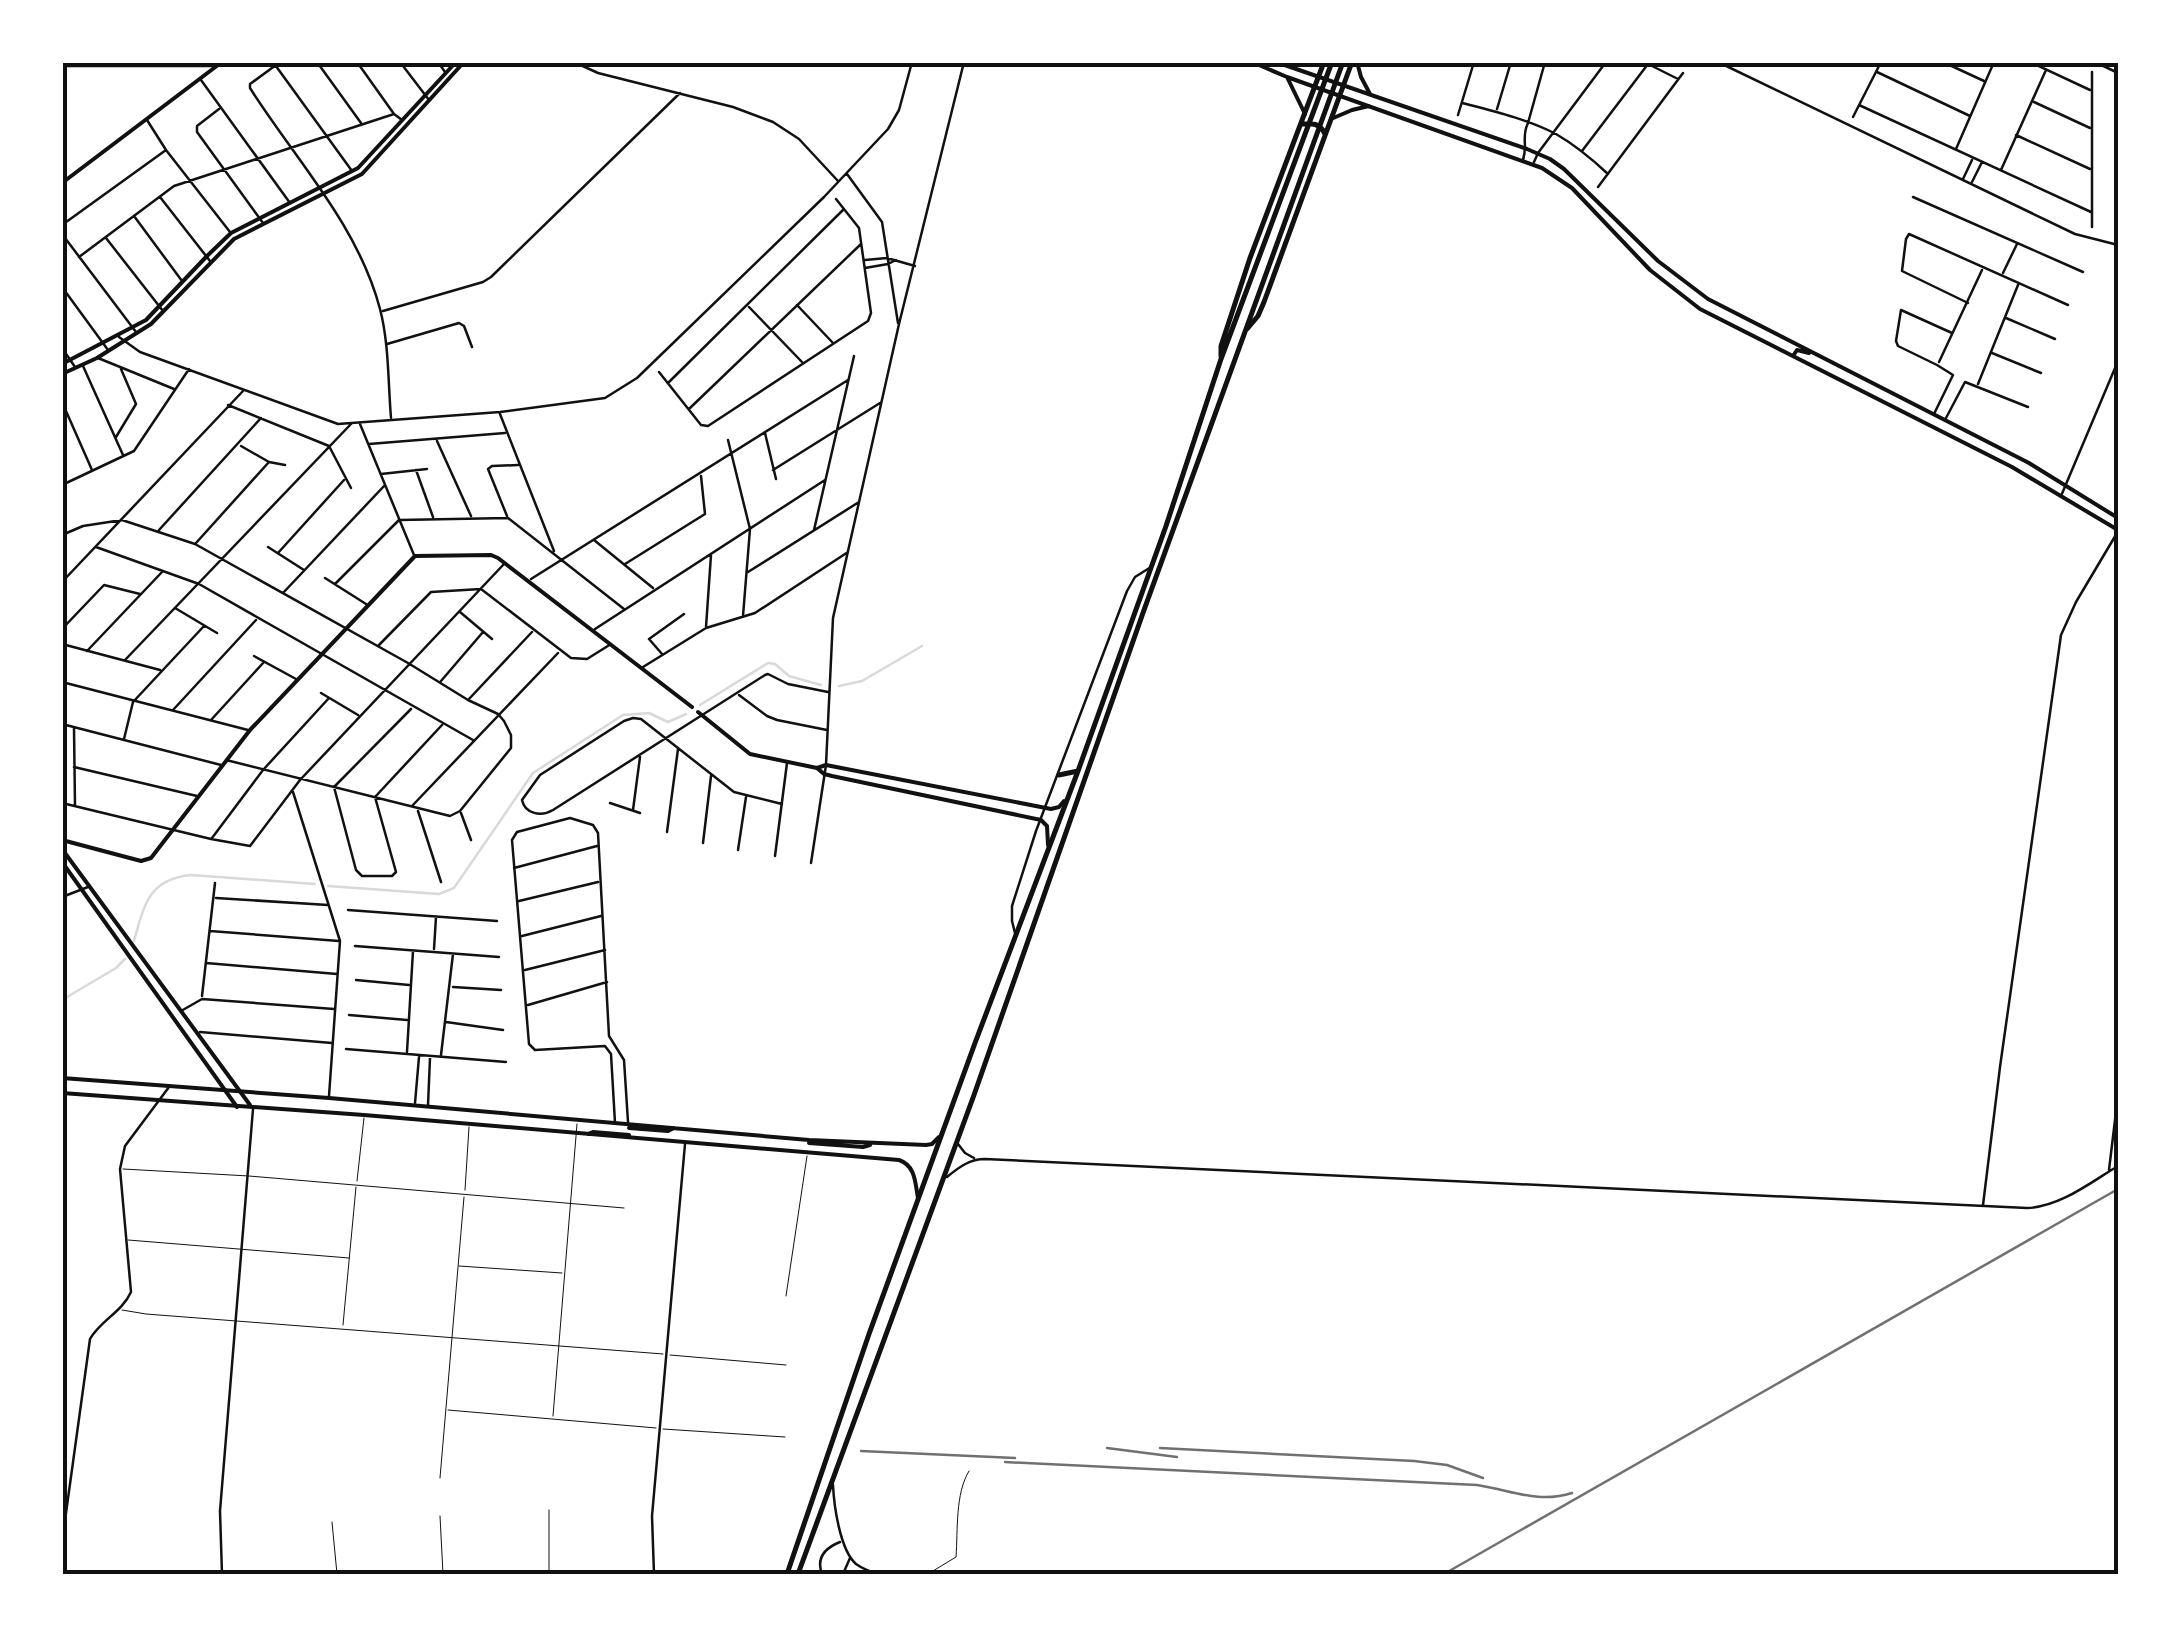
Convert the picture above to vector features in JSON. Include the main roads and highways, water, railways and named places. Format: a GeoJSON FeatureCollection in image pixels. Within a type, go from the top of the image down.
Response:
{"type":"FeatureCollection","features":[{"type":"Feature","properties":{"kind":"highway"},"geometry":{"type":"LineString","coordinates":[[1221,359],[1233,308],[1324,62]]}},
{"type":"Feature","properties":{"kind":"highway"},"geometry":{"type":"LineString","coordinates":[[1245,331],[1260,312],[1304,196],[1343,84],[1345,62]]}},
{"type":"Feature","properties":{"kind":"highway"},"geometry":{"type":"LineString","coordinates":[[786,1574],[869,1334],[1152,566],[1221,359],[1259,259],[1345,62]]}},
{"type":"Feature","properties":{"kind":"highway"},"geometry":{"type":"LineString","coordinates":[[798,1574],[1345,62]]}},
{"type":"Feature","properties":{"kind":"highway"},"geometry":{"type":"LineString","coordinates":[[1301,124],[1317,125],[1325,134]]}},
{"type":"Feature","properties":{"kind":"highway"},"geometry":{"type":"LineString","coordinates":[[1059,775],[1078,771]]}},
{"type":"Feature","properties":{"kind":"main road"},"geometry":{"type":"LineString","coordinates":[[428,100],[456,62]]}},
{"type":"Feature","properties":{"kind":"main road"},"geometry":{"type":"LineString","coordinates":[[162,310],[206,256],[231,234],[357,171],[464,62]]}},
{"type":"Feature","properties":{"kind":"main road"},"geometry":{"type":"LineString","coordinates":[[1252,62],[1287,78],[1534,164],[1572,188],[1650,270],[1700,308],[2012,466],[2118,530]]}},
{"type":"Feature","properties":{"kind":"main road"},"geometry":{"type":"LineString","coordinates":[[1276,62],[1538,152],[1564,169],[1658,261],[1708,298],[1934,414],[2066,485],[2118,518]]}},
{"type":"Feature","properties":{"kind":"main road"},"geometry":{"type":"LineString","coordinates":[[1290,66],[1300,62]]}},
{"type":"Feature","properties":{"kind":"main road"},"geometry":{"type":"LineString","coordinates":[[1345,62],[1370,94]]}},
{"type":"Feature","properties":{"kind":"main road"},"geometry":{"type":"LineString","coordinates":[[64,179],[219,64]]}},
{"type":"Feature","properties":{"kind":"main road"},"geometry":{"type":"LineString","coordinates":[[1287,78],[1305,114]]}},
{"type":"Feature","properties":{"kind":"main road"},"geometry":{"type":"LineString","coordinates":[[1331,119],[1369,106]]}},
{"type":"Feature","properties":{"kind":"main road"},"geometry":{"type":"LineString","coordinates":[[62,374],[122,342],[162,310],[234,239],[290,204],[322,191]]}},
{"type":"Feature","properties":{"kind":"main road"},"geometry":{"type":"LineString","coordinates":[[62,364],[135,331]]}},
{"type":"Feature","properties":{"kind":"main road"},"geometry":{"type":"LineString","coordinates":[[1794,356],[1798,350],[1819,355]]}},
{"type":"Feature","properties":{"kind":"main road"},"geometry":{"type":"LineString","coordinates":[[62,840],[141,861],[154,856],[250,730],[414,556],[491,555],[505,562],[692,708]]}},
{"type":"Feature","properties":{"kind":"main road"},"geometry":{"type":"LineString","coordinates":[[700,714],[750,754],[787,764],[817,768],[826,765],[1051,809],[1059,807],[1070,792]]}},
{"type":"Feature","properties":{"kind":"main road"},"geometry":{"type":"LineString","coordinates":[[817,768],[824,774],[1040,820],[1048,830],[1048,849]]}},
{"type":"Feature","properties":{"kind":"main road"},"geometry":{"type":"LineString","coordinates":[[62,850],[254,1109]]}},
{"type":"Feature","properties":{"kind":"main road"},"geometry":{"type":"LineString","coordinates":[[62,862],[237,1107]]}},
{"type":"Feature","properties":{"kind":"main road"},"geometry":{"type":"LineString","coordinates":[[128,955],[134,948]]}},
{"type":"Feature","properties":{"kind":"main road"},"geometry":{"type":"LineString","coordinates":[[62,1078],[615,1122],[629,1131],[685,1144],[904,1162],[912,1171],[918,1200]]}},
{"type":"Feature","properties":{"kind":"main road"},"geometry":{"type":"LineString","coordinates":[[62,1093],[576,1135],[674,1128],[926,1145],[942,1134]]}},
{"type":"Feature","properties":{"kind":"main road"},"geometry":{"type":"LineString","coordinates":[[809,1143],[874,1144]]}},
{"type":"Feature","properties":{"kind":"waterway"},"geometry":{"type":"LineString","coordinates":[[839,686],[862,681],[922,646]]}},
{"type":"Feature","properties":{"kind":"waterway"},"geometry":{"type":"LineString","coordinates":[[700,705],[768,663],[789,676],[821,685]]}},
{"type":"Feature","properties":{"kind":"waterway"},"geometry":{"type":"LineString","coordinates":[[328,886],[439,894],[454,888],[533,773],[623,715],[649,713],[668,722],[686,714]]}},
{"type":"Feature","properties":{"kind":"waterway"},"geometry":{"type":"LineString","coordinates":[[134,941],[150,896],[165,882],[177,878],[191,875],[315,884]]}},
{"type":"Feature","properties":{"kind":"waterway"},"geometry":{"type":"LineString","coordinates":[[62,1000],[125,959]]}},
{"type":"Feature","properties":{"kind":"railway"},"geometry":{"type":"LineString","coordinates":[[1444,1574],[2118,1189]]}},
{"type":"Feature","properties":{"kind":"railway"},"geometry":{"type":"LineString","coordinates":[[1107,1448],[1177,1457]]}},
{"type":"Feature","properties":{"kind":"railway"},"geometry":{"type":"LineString","coordinates":[[1160,1448],[1414,1461],[1447,1465],[1483,1478]]}},
{"type":"Feature","properties":{"kind":"railway"},"geometry":{"type":"LineString","coordinates":[[861,1451],[1015,1458]]}},
{"type":"Feature","properties":{"kind":"railway"},"geometry":{"type":"LineString","coordinates":[[1005,1462],[1477,1485],[1536,1497],[1572,1493]]}}]}
